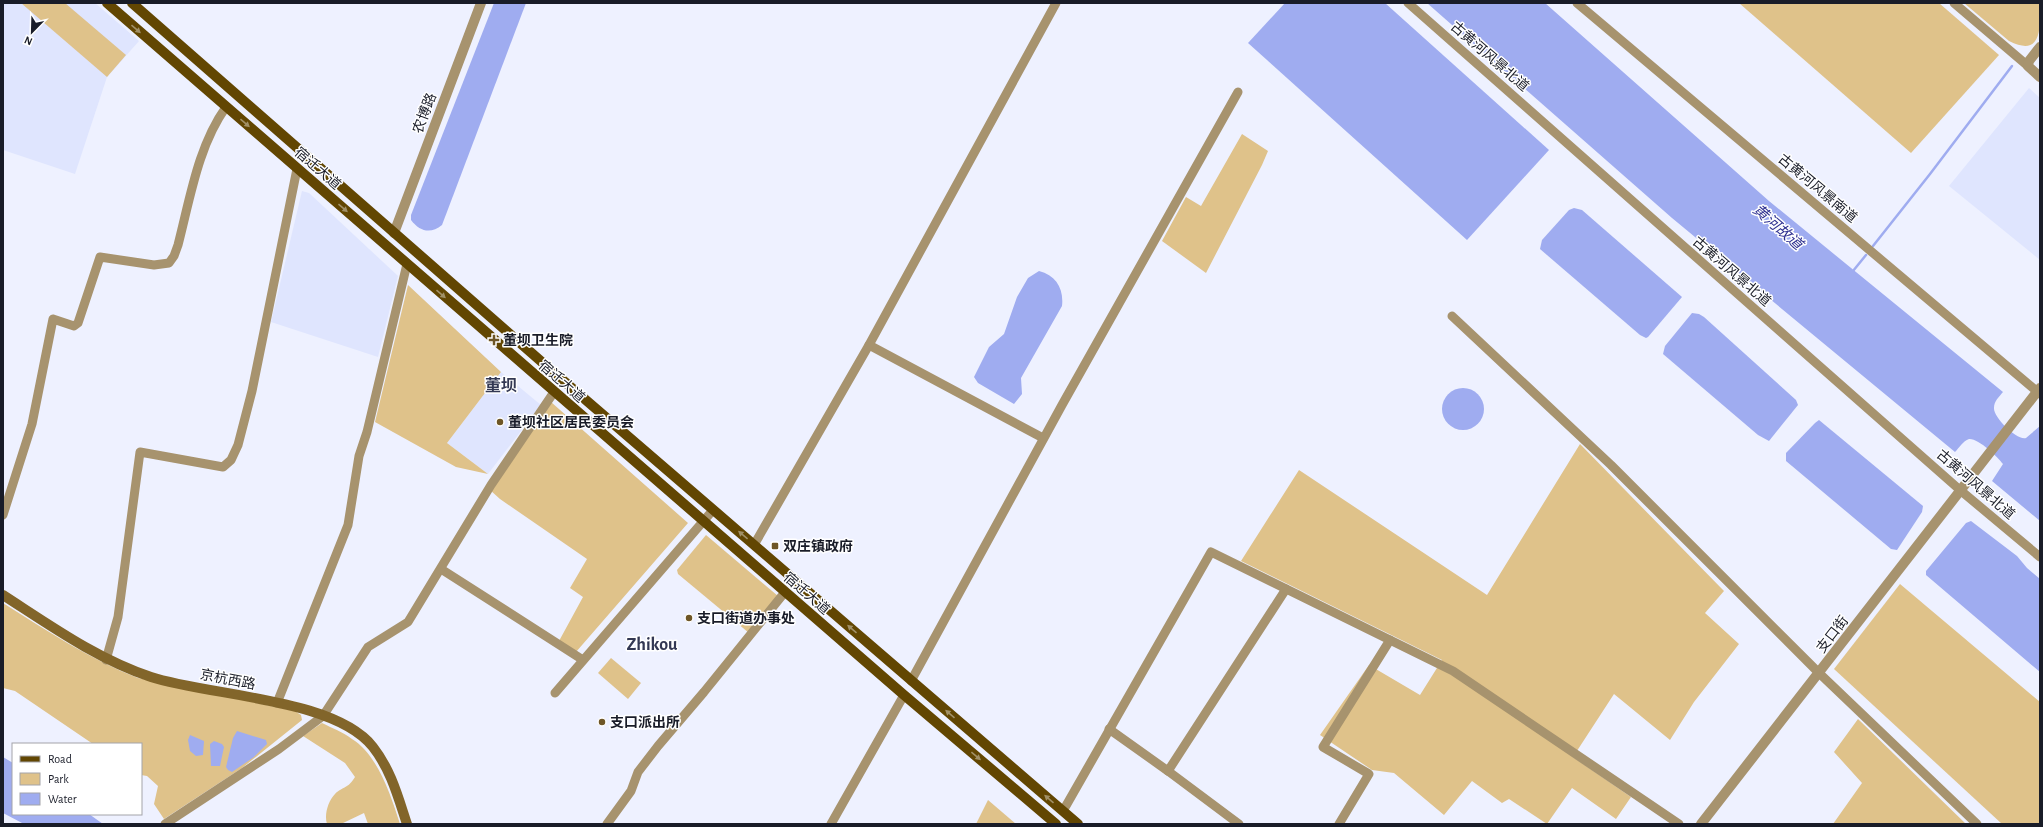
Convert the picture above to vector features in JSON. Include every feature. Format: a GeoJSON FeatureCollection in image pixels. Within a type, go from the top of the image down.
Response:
{"type":"FeatureCollection","features":[{"type":"Feature","properties":{"kind":"main road","name":"宿迁大道"},"geometry":{"type":"LineString","coordinates":[[107,3],[904,695],[1056,824]]}},
{"type":"Feature","properties":{"kind":"main road","name":"宿迁大道"},"geometry":{"type":"LineString","coordinates":[[132,3],[713,510],[1078,824]]}},
{"type":"Feature","properties":{"kind":"main road","name":"京杭西路"},"geometry":{"type":"LineString","coordinates":[[3,596],[106,660],[152,677],[305,709],[348,727],[372,746],[389,772],[407,824]]}},
{"type":"Feature","properties":{"kind":"street","name":"农博路"},"geometry":{"type":"LineString","coordinates":[[394,233],[481,3]]}},
{"type":"Feature","properties":{"kind":"street"},"geometry":{"type":"LineString","coordinates":[[754,545],[869,345],[1056,3]]}},
{"type":"Feature","properties":{"kind":"street","name":"古黄河风景北道"},"geometry":{"type":"LineString","coordinates":[[1408,3],[1960,490],[2040,557]]}},
{"type":"Feature","properties":{"kind":"street","name":"古黄河风景南道"},"geometry":{"type":"LineString","coordinates":[[1577,3],[2039,391]]}},
{"type":"Feature","properties":{"kind":"street"},"geometry":{"type":"LineString","coordinates":[[1954,3],[2040,76]]}},
{"type":"Feature","properties":{"kind":"street"},"geometry":{"type":"LineString","coordinates":[[2028,66],[2029,61],[2040,47]]}},
{"type":"Feature","properties":{"kind":"street"},"geometry":{"type":"LineString","coordinates":[[911,680],[1043,438],[1238,92]]}},
{"type":"Feature","properties":{"kind":"street"},"geometry":{"type":"LineString","coordinates":[[3,515],[32,424],[53,320],[74,326],[78,323],[100,257],[154,265],[169,263],[174,256],[178,245],[214,124],[226,107]]}},
{"type":"Feature","properties":{"kind":"street"},"geometry":{"type":"LineString","coordinates":[[106,660],[118,617],[140,452],[223,467],[231,460],[238,445],[255,377],[297,169]]}},
{"type":"Feature","properties":{"kind":"street"},"geometry":{"type":"LineString","coordinates":[[277,703],[348,525],[359,456],[367,432],[407,264]]}},
{"type":"Feature","properties":{"kind":"street"},"geometry":{"type":"LineString","coordinates":[[1452,316],[1611,465],[1819,673],[1977,824]]}},
{"type":"Feature","properties":{"kind":"street"},"geometry":{"type":"LineString","coordinates":[[869,345],[1043,438]]}},
{"type":"Feature","properties":{"kind":"street","name":"支口街"},"geometry":{"type":"LineString","coordinates":[[1701,824],[2020,413],[2039,391]]}},
{"type":"Feature","properties":{"kind":"street"},"geometry":{"type":"LineString","coordinates":[[165,824],[279,749],[323,716],[368,647],[408,622],[491,485],[554,392]]}},
{"type":"Feature","properties":{"kind":"street"},"geometry":{"type":"LineString","coordinates":[[555,693],[713,510]]}},
{"type":"Feature","properties":{"kind":"street"},"geometry":{"type":"LineString","coordinates":[[1063,811],[1211,552],[1453,670],[1679,824]]}},
{"type":"Feature","properties":{"kind":"street"},"geometry":{"type":"LineString","coordinates":[[441,569],[584,660]]}},
{"type":"Feature","properties":{"kind":"street"},"geometry":{"type":"LineString","coordinates":[[1168,772],[1286,589]]}},
{"type":"Feature","properties":{"kind":"street"},"geometry":{"type":"LineString","coordinates":[[607,824],[632,791],[638,772],[785,592]]}},
{"type":"Feature","properties":{"kind":"street"},"geometry":{"type":"LineString","coordinates":[[1339,824],[1369,774],[1323,747],[1390,640]]}},
{"type":"Feature","properties":{"kind":"street"},"geometry":{"type":"LineString","coordinates":[[831,824],[904,695]]}},
{"type":"Feature","properties":{"kind":"street"},"geometry":{"type":"LineString","coordinates":[[1109,729],[1239,824]]}},
{"type":"Feature","properties":{"kind":"shaded area"},"geometry":{"type":"Polygon","coordinates":[[[3,3],[95,3],[139,41],[107,77],[75,174],[3,150],[3,3]]]}},
{"type":"Feature","properties":{"kind":"shaded area"},"geometry":{"type":"Polygon","coordinates":[[[2029,88],[2040,98],[2040,260],[1949,186],[2029,88]]]}},
{"type":"Feature","properties":{"kind":"shaded area"},"geometry":{"type":"Polygon","coordinates":[[[302,191],[309,193],[398,276],[378,357],[271,322],[302,191]]]}},
{"type":"Feature","properties":{"kind":"shaded area"},"geometry":{"type":"Polygon","coordinates":[[[501,372],[541,405],[488,474],[447,443],[501,372]]]}},
{"type":"Feature","properties":{"kind":"green space"},"geometry":{"type":"Polygon","coordinates":[[[21,3],[65,3],[126,55],[107,77],[21,3]]]}},
{"type":"Feature","properties":{"kind":"green space"},"geometry":{"type":"Polygon","coordinates":[[[1739,3],[1939,3],[1999,55],[1911,153],[1739,3]]]}},
{"type":"Feature","properties":{"kind":"green space"},"geometry":{"type":"Polygon","coordinates":[[[1964,3],[2040,3],[2039,30],[2034,43],[2028,46],[2009,41],[1964,3]]]}},
{"type":"Feature","properties":{"kind":"green space"},"geometry":{"type":"Polygon","coordinates":[[[1242,134],[1268,151],[1206,273],[1162,241],[1186,197],[1201,206],[1242,134]]]}},
{"type":"Feature","properties":{"kind":"green space"},"geometry":{"type":"Polygon","coordinates":[[[408,285],[501,372],[447,443],[488,474],[456,467],[375,422],[408,285]]]}},
{"type":"Feature","properties":{"kind":"green space"},"geometry":{"type":"Polygon","coordinates":[[[551,402],[688,523],[576,652],[559,641],[583,597],[570,588],[587,559],[500,499],[490,490],[551,402]]]}},
{"type":"Feature","properties":{"kind":"green space"},"geometry":{"type":"Polygon","coordinates":[[[1580,444],[1724,591],[1705,613],[1739,644],[1694,702],[1670,740],[1614,694],[1573,757],[1631,797],[1616,819],[1572,788],[1547,824],[1509,799],[1502,803],[1472,781],[1444,815],[1394,773],[1372,770],[1320,735],[1369,665],[1420,695],[1442,660],[1241,561],[1299,470],[1487,595],[1580,444]]]}},
{"type":"Feature","properties":{"kind":"green space"},"geometry":{"type":"Polygon","coordinates":[[[706,535],[778,596],[749,633],[678,574],[677,570],[706,535]]]}},
{"type":"Feature","properties":{"kind":"green space"},"geometry":{"type":"Polygon","coordinates":[[[1900,584],[2040,702],[2040,824],[2002,824],[1834,669],[1900,584]]]}},
{"type":"Feature","properties":{"kind":"green space"},"geometry":{"type":"Polygon","coordinates":[[[3,603],[85,653],[138,678],[295,711],[301,715],[302,720],[242,768],[164,819],[154,804],[158,786],[147,776],[142,775],[142,743],[92,743],[15,691],[3,688],[3,603]]]}},
{"type":"Feature","properties":{"kind":"green space"},"geometry":{"type":"Polygon","coordinates":[[[611,658],[641,683],[628,699],[598,673],[611,658]]]}},
{"type":"Feature","properties":{"kind":"green space"},"geometry":{"type":"Polygon","coordinates":[[[1858,719],[1966,824],[1833,824],[1862,783],[1834,752],[1858,719]]]}},
{"type":"Feature","properties":{"kind":"green space"},"geometry":{"type":"Polygon","coordinates":[[[322,723],[349,737],[361,746],[369,755],[388,789],[400,824],[368,824],[364,813],[341,824],[327,824],[326,812],[330,800],[338,791],[348,786],[355,777],[345,763],[303,736],[322,723]]]}},
{"type":"Feature","properties":{"kind":"green space"},"geometry":{"type":"Polygon","coordinates":[[[988,800],[1016,824],[976,824],[988,800]]]}},
{"type":"Feature","properties":{"kind":"water"},"geometry":{"type":"Polygon","coordinates":[[[494,3],[526,3],[442,225],[430,231],[422,229],[414,224],[411,220],[411,215],[494,3]]]}},
{"type":"Feature","properties":{"kind":"water"},"geometry":{"type":"Polygon","coordinates":[[[1285,3],[1385,3],[1549,150],[1467,240],[1248,43],[1285,3]]]}},
{"type":"Feature","properties":{"kind":"water","name":"黄河故道"},"geometry":{"type":"Polygon","coordinates":[[[1427,3],[1545,3],[1769,201],[2003,392],[1997,399],[1994,408],[1997,417],[2006,428],[2017,436],[2026,438],[2040,426],[2040,521],[1992,481],[2003,464],[1988,448],[1969,439],[1955,452],[1672,218],[1427,3]]]}},
{"type":"Feature","properties":{"kind":"water"},"geometry":{"type":"Polygon","coordinates":[[[1574,208],[1582,210],[1682,297],[1648,337],[1646,338],[1640,335],[1540,249],[1542,240],[1569,210],[1574,208]]]}},
{"type":"Feature","properties":{"kind":"water"},"geometry":{"type":"Polygon","coordinates":[[[1039,271],[1050,276],[1058,284],[1062,294],[1062,306],[1021,378],[1022,394],[1014,404],[978,383],[974,377],[989,347],[1004,334],[1017,297],[1028,278],[1039,271]]]}},
{"type":"Feature","properties":{"kind":"water"},"geometry":{"type":"Polygon","coordinates":[[[1692,313],[1699,314],[1704,317],[1796,400],[1798,405],[1769,441],[1758,435],[1663,354],[1665,346],[1692,313]]]}},
{"type":"Feature","properties":{"kind":"water"},"geometry":{"type":"Polygon","coordinates":[[[1463,388],[1478,394],[1484,409],[1478,424],[1463,430],[1448,424],[1442,409],[1448,394],[1463,388]]]}},
{"type":"Feature","properties":{"kind":"water"},"geometry":{"type":"Polygon","coordinates":[[[1819,420],[1923,506],[1922,512],[1897,550],[1891,549],[1786,461],[1786,453],[1819,420]]]}},
{"type":"Feature","properties":{"kind":"water"},"geometry":{"type":"Polygon","coordinates":[[[1971,521],[2017,556],[2027,568],[2040,579],[2040,672],[1926,575],[1926,571],[1966,523],[1971,521]]]}},
{"type":"Feature","properties":{"kind":"water"},"geometry":{"type":"Polygon","coordinates":[[[237,731],[266,740],[267,744],[254,757],[232,772],[226,767],[233,738],[237,731]]]}},
{"type":"Feature","properties":{"kind":"water"},"geometry":{"type":"Polygon","coordinates":[[[190,735],[204,741],[203,755],[196,756],[190,751],[188,740],[190,735]]]}},
{"type":"Feature","properties":{"kind":"water"},"geometry":{"type":"Polygon","coordinates":[[[214,741],[222,744],[224,747],[220,766],[211,766],[210,744],[214,741]]]}},
{"type":"Feature","properties":{"kind":"water"},"geometry":{"type":"Polygon","coordinates":[[[3,757],[12,762],[12,815],[90,815],[103,824],[24,824],[3,813],[3,757]]]}},
{"type":"Feature","properties":{"kind":"waterway"},"geometry":{"type":"LineString","coordinates":[[1873,246],[2012,66]]}},
{"type":"Feature","properties":{"kind":"waterway"},"geometry":{"type":"LineString","coordinates":[[1853,271],[1866,255]]}},
{"type":"Feature","properties":{"kind":"place","name":"董坝卫生院"},"geometry":{"type":"Point","coordinates":[494,340]}},
{"type":"Feature","properties":{"kind":"place","name":"董坝社区居民委员会"},"geometry":{"type":"Point","coordinates":[500,422]}},
{"type":"Feature","properties":{"kind":"place","name":"双庄镇政府"},"geometry":{"type":"Point","coordinates":[775,546]}},
{"type":"Feature","properties":{"kind":"place","name":"支口街道办事处"},"geometry":{"type":"Point","coordinates":[689,618]}},
{"type":"Feature","properties":{"kind":"place","name":"支口派出所"},"geometry":{"type":"Point","coordinates":[602,722]}},
{"type":"Feature","properties":{"kind":"district","name":"董坝"},"geometry":{"type":"Point","coordinates":[501,385]}},
{"type":"Feature","properties":{"kind":"district","name":"Zhikou"},"geometry":{"type":"Point","coordinates":[652,644]}}]}
